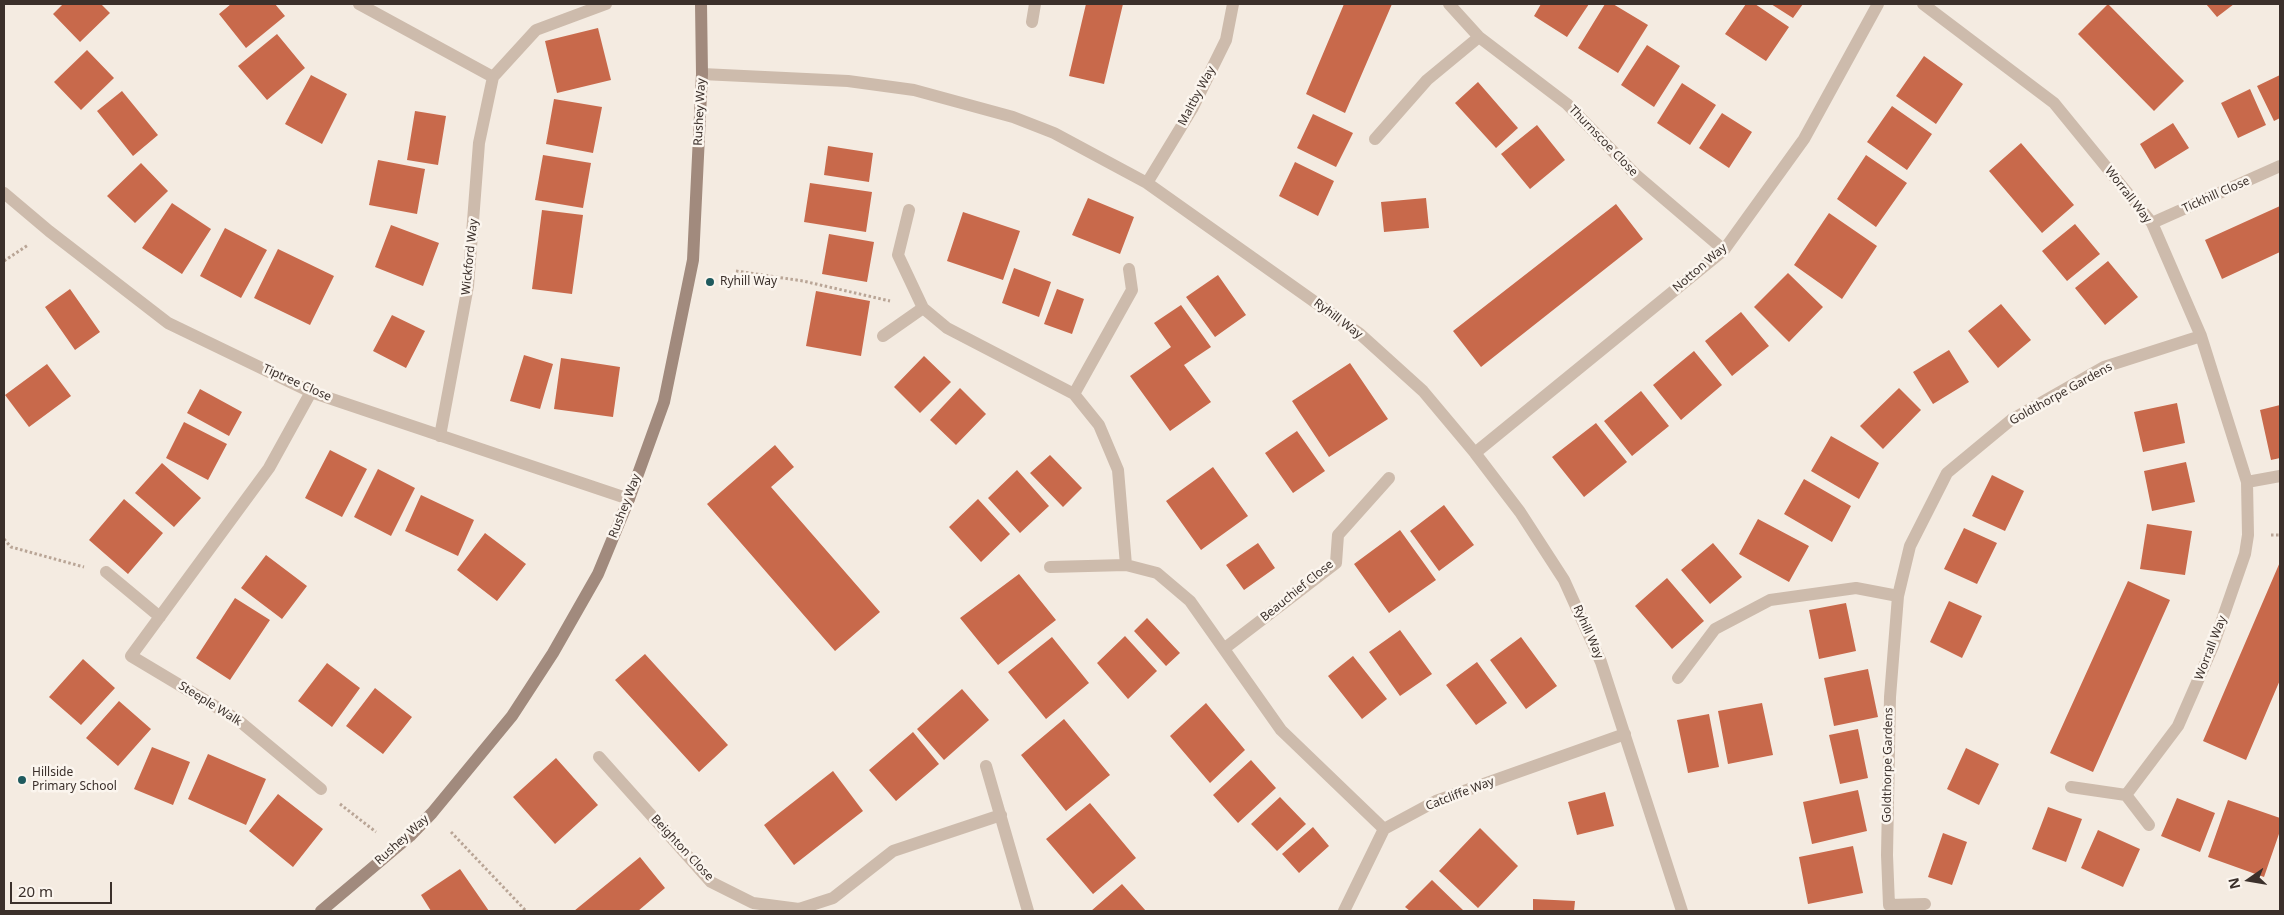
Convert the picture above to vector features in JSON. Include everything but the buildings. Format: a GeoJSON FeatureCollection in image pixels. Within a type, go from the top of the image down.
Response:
{"type":"FeatureCollection","features":[{"type":"Feature","properties":{"kind":"street"},"geometry":{"type":"LineString","coordinates":[[359,4],[493,77],[536,30],[606,4]]}},
{"type":"Feature","properties":{"kind":"street","name":"Rushey Way"},"geometry":{"type":"LineString","coordinates":[[321,911],[410,836],[432,814],[512,716],[553,653],[598,574],[629,499],[664,402],[683,316],[693,260],[702,74],[701,4]]}},
{"type":"Feature","properties":{"kind":"street"},"geometry":{"type":"LineString","coordinates":[[1032,22],[1035,4]]}},
{"type":"Feature","properties":{"kind":"street","name":"Maltby Way"},"geometry":{"type":"LineString","coordinates":[[1147,183],[1192,109],[1226,40],[1233,4]]}},
{"type":"Feature","properties":{"kind":"street","name":"Thurnscoe Close"},"geometry":{"type":"LineString","coordinates":[[1449,4],[1479,36],[1567,104],[1635,174],[1724,250]]}},
{"type":"Feature","properties":{"kind":"street","name":"Notton Way"},"geometry":{"type":"LineString","coordinates":[[1475,453],[1724,250],[1804,139],[1878,4]]}},
{"type":"Feature","properties":{"kind":"street","name":"Worrall Way"},"geometry":{"type":"LineString","coordinates":[[1923,4],[2054,102],[2152,223],[2201,336],[2247,482],[2248,535],[2245,554],[2213,646],[2178,726],[2126,796]]}},
{"type":"Feature","properties":{"kind":"street"},"geometry":{"type":"LineString","coordinates":[[1375,139],[1427,80],[1479,36]]}},
{"type":"Feature","properties":{"kind":"street","name":"Ryhill Way"},"geometry":{"type":"LineString","coordinates":[[702,74],[848,81],[914,90],[1013,117],[1054,133],[1147,183],[1360,334],[1423,391],[1475,453],[1520,512],[1564,580],[1602,662],[1682,911]]}},
{"type":"Feature","properties":{"kind":"street","name":"Wickford Way"},"geometry":{"type":"LineString","coordinates":[[440,436],[468,286],[479,143],[493,77]]}},
{"type":"Feature","properties":{"kind":"street","name":"Tickhill Close"},"geometry":{"type":"LineString","coordinates":[[2152,223],[2280,166]]}},
{"type":"Feature","properties":{"kind":"street","name":"Tiptree Close"},"geometry":{"type":"LineString","coordinates":[[4,193],[49,231],[168,323],[311,392],[629,499]]}},
{"type":"Feature","properties":{"kind":"street"},"geometry":{"type":"LineString","coordinates":[[910,210],[898,255],[923,308],[947,328],[1074,394],[1099,425],[1118,470],[1126,565]]}},
{"type":"Feature","properties":{"kind":"street"},"geometry":{"type":"LineString","coordinates":[[1074,394],[1132,290],[1129,268]]}},
{"type":"Feature","properties":{"kind":"street"},"geometry":{"type":"LineString","coordinates":[[883,336],[923,308]]}},
{"type":"Feature","properties":{"kind":"street","name":"Goldthorpe Gardens"},"geometry":{"type":"LineString","coordinates":[[1925,904],[1889,908],[1887,855],[1890,697],[1898,596],[1910,546],[1947,473],[2011,420],[2104,367],[2201,336]]}},
{"type":"Feature","properties":{"kind":"street","name":"Steeple Walk"},"geometry":{"type":"LineString","coordinates":[[311,392],[269,468],[131,656],[238,720],[321,789]]}},
{"type":"Feature","properties":{"kind":"street"},"geometry":{"type":"LineString","coordinates":[[2247,482],[2280,476]]}},
{"type":"Feature","properties":{"kind":"street","name":"Beauchief Close"},"geometry":{"type":"LineString","coordinates":[[1224,648],[1336,562],[1338,535],[1389,478]]}},
{"type":"Feature","properties":{"kind":"street"},"geometry":{"type":"LineString","coordinates":[[1050,567],[1126,565],[1157,573],[1190,601],[1281,730],[1384,829],[1344,911]]}},
{"type":"Feature","properties":{"kind":"street"},"geometry":{"type":"LineString","coordinates":[[106,572],[160,617]]}},
{"type":"Feature","properties":{"kind":"street"},"geometry":{"type":"LineString","coordinates":[[1678,678],[1715,630],[1770,600],[1856,588],[1898,596]]}},
{"type":"Feature","properties":{"kind":"street","name":"Catcliffe Way"},"geometry":{"type":"LineString","coordinates":[[1384,829],[1436,801],[1625,734]]}},
{"type":"Feature","properties":{"kind":"street","name":"Beighton Close"},"geometry":{"type":"LineString","coordinates":[[599,757],[711,882],[753,903],[799,909],[833,898],[893,851],[1001,815]]}},
{"type":"Feature","properties":{"kind":"street"},"geometry":{"type":"LineString","coordinates":[[986,766],[1028,911]]}},
{"type":"Feature","properties":{"kind":"street"},"geometry":{"type":"LineString","coordinates":[[2071,787],[2126,796],[2150,824]]}},
{"type":"Feature","properties":{"kind":"path"},"geometry":{"type":"LineString","coordinates":[[736,271],[802,282],[923,308]]}},
{"type":"Feature","properties":{"kind":"path"},"geometry":{"type":"LineString","coordinates":[[4,539],[11,547],[106,572]]}},
{"type":"Feature","properties":{"kind":"path"},"geometry":{"type":"LineString","coordinates":[[321,789],[381,836]]}},
{"type":"Feature","properties":{"kind":"path"},"geometry":{"type":"LineString","coordinates":[[451,832],[526,911]]}},
{"type":"Feature","properties":{"kind":"place","name":"Ryhill Way"},"geometry":{"type":"Point","coordinates":[710,282]}},
{"type":"Feature","properties":{"kind":"place","name":"Hillside Primary School"},"geometry":{"type":"Point","coordinates":[22,780]}}]}
